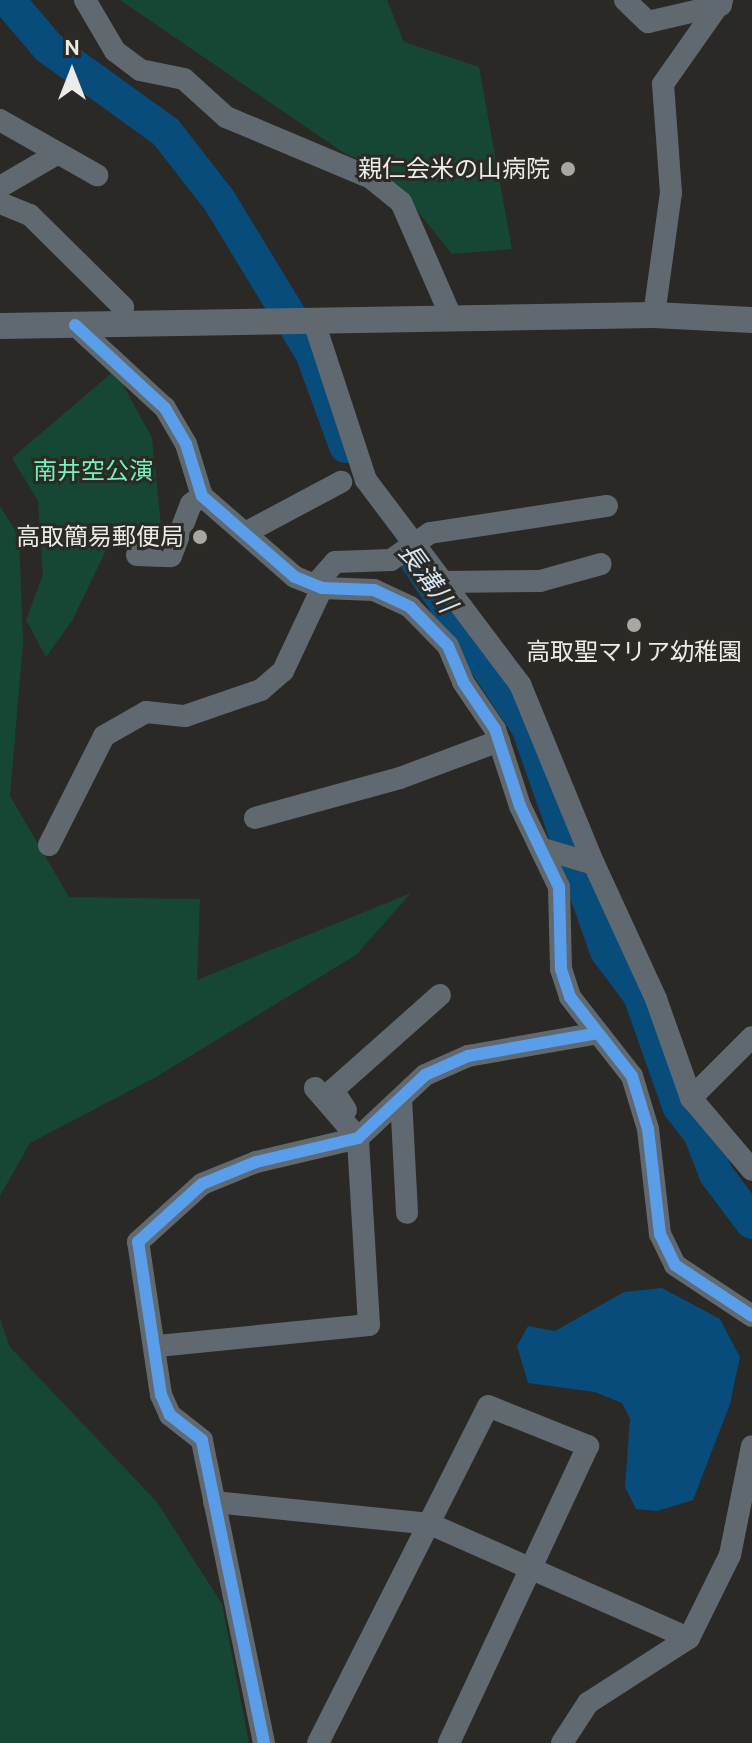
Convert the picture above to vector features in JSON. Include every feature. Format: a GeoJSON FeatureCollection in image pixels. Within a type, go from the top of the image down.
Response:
{"type":"FeatureCollection","features":[{"type":"Feature","properties":{"kind":"street"},"geometry":{"type":"LineString","coordinates":[[85,0],[115,51],[140,70],[184,79],[226,117],[371,178],[401,202],[452,319]]}},
{"type":"Feature","properties":{"kind":"street"},"geometry":{"type":"LineString","coordinates":[[625,0],[648,22],[722,2]]}},
{"type":"Feature","properties":{"kind":"street"},"geometry":{"type":"LineString","coordinates":[[654,315],[671,193],[663,84],[722,2]]}},
{"type":"Feature","properties":{"kind":"street"},"geometry":{"type":"LineString","coordinates":[[0,120],[55,155],[97,175]]}},
{"type":"Feature","properties":{"kind":"street"},"geometry":{"type":"LineString","coordinates":[[0,187],[55,155]]}},
{"type":"Feature","properties":{"kind":"street"},"geometry":{"type":"LineString","coordinates":[[0,203],[30,215],[123,307]]}},
{"type":"Feature","properties":{"kind":"street"},"geometry":{"type":"LineString","coordinates":[[0,326],[654,315],[752,320]]}},
{"type":"Feature","properties":{"kind":"street"},"geometry":{"type":"LineString","coordinates":[[314,322],[366,480],[417,542],[520,684],[594,864],[656,999],[691,1098],[752,1170]]}},
{"type":"Feature","properties":{"kind":"street"},"geometry":{"type":"LineString","coordinates":[[75,325],[165,408],[186,444],[202,496],[295,577],[318,587],[374,590],[410,607],[448,646],[499,741],[520,806],[559,887],[561,969],[570,997],[632,1076],[648,1129],[660,1234],[675,1265],[752,1316]]}},
{"type":"Feature","properties":{"kind":"street"},"geometry":{"type":"LineString","coordinates":[[245,533],[341,482]]}},
{"type":"Feature","properties":{"kind":"street"},"geometry":{"type":"LineString","coordinates":[[137,555],[171,556],[191,504],[202,496]]}},
{"type":"Feature","properties":{"kind":"street"},"geometry":{"type":"LineString","coordinates":[[49,845],[104,736],[146,712],[185,716],[261,690],[283,671],[318,587],[335,562],[391,560],[430,533],[607,506]]}},
{"type":"Feature","properties":{"kind":"street"},"geometry":{"type":"LineString","coordinates":[[444,582],[540,581],[601,564]]}},
{"type":"Feature","properties":{"kind":"street"},"geometry":{"type":"LineString","coordinates":[[255,818],[400,778],[499,741]]}},
{"type":"Feature","properties":{"kind":"street"},"geometry":{"type":"LineString","coordinates":[[543,849],[594,864]]}},
{"type":"Feature","properties":{"kind":"street"},"geometry":{"type":"LineString","coordinates":[[158,1346],[369,1325],[360,1136],[333,1090],[440,995]]}},
{"type":"Feature","properties":{"kind":"street"},"geometry":{"type":"LineString","coordinates":[[264,1743],[202,1440],[170,1415],[161,1395],[158,1346],[138,1242],[202,1184],[256,1162],[360,1136],[425,1075],[468,1056],[598,1033]]}},
{"type":"Feature","properties":{"kind":"street"},"geometry":{"type":"LineString","coordinates":[[691,1098],[752,1037]]}},
{"type":"Feature","properties":{"kind":"street"},"geometry":{"type":"LineString","coordinates":[[315,1088],[360,1136]]}},
{"type":"Feature","properties":{"kind":"street"},"geometry":{"type":"LineString","coordinates":[[401,1098],[407,1213]]}},
{"type":"Feature","properties":{"kind":"street"},"geometry":{"type":"LineString","coordinates":[[318,1743],[488,1406],[588,1446],[533,1572],[449,1743]]}},
{"type":"Feature","properties":{"kind":"street"},"geometry":{"type":"LineString","coordinates":[[562,1743],[588,1703],[646,1660],[689,1638],[730,1555],[752,1446]]}},
{"type":"Feature","properties":{"kind":"street"},"geometry":{"type":"LineString","coordinates":[[214,1502],[430,1524],[533,1572],[689,1638]]}},
{"type":"Feature","properties":{"kind":"green space"},"geometry":{"type":"Polygon","coordinates":[[[120,0],[387,0],[404,42],[479,67],[512,249],[452,254],[386,172],[344,153],[120,0]]]}},
{"type":"Feature","properties":{"kind":"green space","name":"南井空公演"},"geometry":{"type":"Polygon","coordinates":[[[115,370],[152,438],[161,525],[112,538],[72,621],[46,657],[26,620],[43,575],[38,501],[12,458],[115,370]]]}},
{"type":"Feature","properties":{"kind":"green space"},"geometry":{"type":"Polygon","coordinates":[[[0,506],[19,536],[23,643],[10,796],[69,897],[200,899],[197,980],[411,893],[356,955],[156,1077],[30,1143],[0,1196],[0,506]]]}},
{"type":"Feature","properties":{"kind":"green space"},"geometry":{"type":"Polygon","coordinates":[[[0,1319],[10,1347],[157,1502],[222,1604],[249,1743],[0,1743],[0,1319]]]}},
{"type":"Feature","properties":{"kind":"water"},"geometry":{"type":"Polygon","coordinates":[[[662,1288],[720,1319],[740,1357],[730,1404],[693,1500],[657,1511],[636,1509],[625,1487],[630,1419],[622,1403],[595,1392],[528,1383],[517,1346],[528,1326],[555,1331],[624,1292],[662,1288]]]}},
{"type":"Feature","properties":{"kind":"waterway","name":"長溝川"},"geometry":{"type":"LineString","coordinates":[[8,0],[48,47],[166,132],[219,200],[312,353],[346,446]]}},
{"type":"Feature","properties":{"kind":"waterway","name":"長溝川"},"geometry":{"type":"LineString","coordinates":[[411,551],[528,727],[607,951],[640,995],[679,1106],[700,1133],[716,1174],[752,1222]]}},
{"type":"Feature","properties":{"kind":"cycle path"},"geometry":{"type":"LineString","coordinates":[[75,325],[165,408],[186,444],[202,496],[295,577],[322,588],[374,590],[410,607],[448,646],[463,682],[495,729],[520,806],[559,887],[561,969],[570,997],[632,1076],[648,1129],[660,1234],[675,1265],[752,1316]]}},
{"type":"Feature","properties":{"kind":"cycle path"},"geometry":{"type":"LineString","coordinates":[[264,1743],[202,1440],[170,1415],[161,1395],[138,1242],[202,1184],[256,1162],[358,1138],[425,1075],[468,1056],[598,1033]]}},
{"type":"Feature","properties":{"kind":"place","name":"親仁会米の山病院"},"geometry":{"type":"Point","coordinates":[568,169]}},
{"type":"Feature","properties":{"kind":"place","name":"高取簡易郵便局"},"geometry":{"type":"Point","coordinates":[200,537]}},
{"type":"Feature","properties":{"kind":"place","name":"高取聖マリア幼稚園"},"geometry":{"type":"Point","coordinates":[634,625]}}]}
